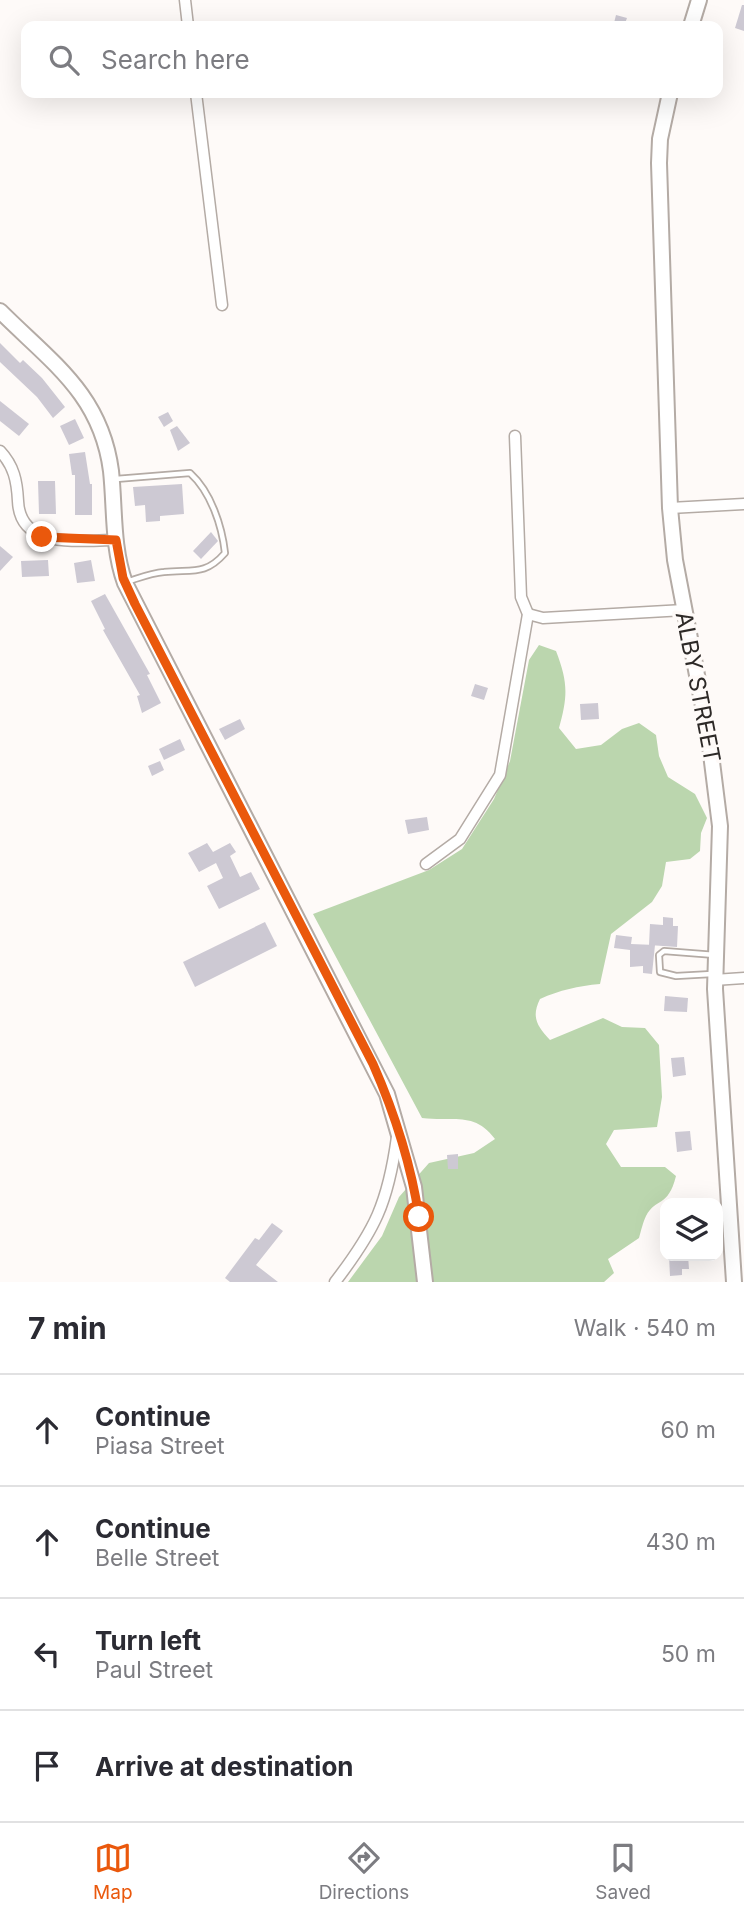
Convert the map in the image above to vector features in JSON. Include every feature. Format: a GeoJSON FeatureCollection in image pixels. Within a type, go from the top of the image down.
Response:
{"type":"FeatureCollection","features":[{"type":"Feature","properties":{"kind":"street"},"geometry":{"type":"LineString","coordinates":[[185,0],[187,21]]}},
{"type":"Feature","properties":{"kind":"street"},"geometry":{"type":"LineString","coordinates":[[693,21],[699,0]]}},
{"type":"Feature","properties":{"kind":"street"},"geometry":{"type":"LineString","coordinates":[[197,98],[222,305]]}},
{"type":"Feature","properties":{"kind":"street","name":"ALBY STREET"},"geometry":{"type":"LineString","coordinates":[[668,98],[664,113],[659,163],[670,508],[684,610],[709,738],[720,827],[715,977],[734,1282]]}},
{"type":"Feature","properties":{"kind":"street"},"geometry":{"type":"LineString","coordinates":[[0,311],[86,399],[105,439],[116,540],[125,583],[197,728],[373,1064],[398,1127],[414,1187],[425,1282]]}},
{"type":"Feature","properties":{"kind":"street"},"geometry":{"type":"LineString","coordinates":[[426,864],[460,839],[500,775],[528,614],[521,597],[515,436]]}},
{"type":"Feature","properties":{"kind":"street"},"geometry":{"type":"LineString","coordinates":[[0,451],[15,474],[19,519],[27,528],[50,538],[116,540]]}},
{"type":"Feature","properties":{"kind":"street"},"geometry":{"type":"LineString","coordinates":[[670,508],[744,504]]}},
{"type":"Feature","properties":{"kind":"street"},"geometry":{"type":"LineString","coordinates":[[528,614],[543,618],[684,610]]}},
{"type":"Feature","properties":{"kind":"street"},"geometry":{"type":"LineString","coordinates":[[715,977],[744,978]]}},
{"type":"Feature","properties":{"kind":"street"},"geometry":{"type":"LineString","coordinates":[[335,1282],[363,1245],[382,1210],[392,1174],[398,1127]]}},
{"type":"Feature","properties":{"kind":"lane"},"geometry":{"type":"LineString","coordinates":[[111,480],[190,472],[203,488],[223,533],[225,553],[214,566],[195,571],[165,572],[125,583]]}},
{"type":"Feature","properties":{"kind":"lane"},"geometry":{"type":"LineString","coordinates":[[715,977],[676,976],[660,972],[657,965],[659,955],[664,951],[716,955]]}},
{"type":"Feature","properties":{"kind":"green space"},"geometry":{"type":"Polygon","coordinates":[[[539,645],[556,651],[565,681],[564,707],[559,728],[576,749],[601,745],[622,729],[639,723],[656,735],[659,756],[668,777],[695,794],[707,818],[701,833],[700,851],[690,859],[666,862],[662,886],[652,902],[611,934],[600,984],[547,996],[540,999],[536,1011],[539,1026],[550,1040],[603,1018],[622,1027],[645,1028],[659,1045],[662,1097],[657,1127],[614,1130],[606,1144],[621,1167],[665,1167],[676,1176],[666,1198],[660,1198],[660,1202],[646,1216],[639,1238],[608,1259],[614,1273],[604,1282],[348,1282],[382,1236],[399,1197],[429,1163],[474,1153],[495,1139],[479,1124],[471,1121],[422,1118],[313,914],[429,870],[462,849],[494,799],[510,761],[529,660],[539,645]]]}},
{"type":"Feature","properties":{"kind":"building"},"geometry":{"type":"Polygon","coordinates":[[[744,5],[744,31],[735,28],[744,5]]]}},
{"type":"Feature","properties":{"kind":"building"},"geometry":{"type":"Polygon","coordinates":[[[616,15],[627,18],[626,21],[614,21],[616,15]]]}},
{"type":"Feature","properties":{"kind":"building"},"geometry":{"type":"Polygon","coordinates":[[[0,343],[20,363],[23,360],[42,378],[65,407],[53,418],[37,397],[0,362],[0,343]]]}},
{"type":"Feature","properties":{"kind":"building"},"geometry":{"type":"Polygon","coordinates":[[[0,401],[29,424],[19,436],[0,421],[0,401]]]}},
{"type":"Feature","properties":{"kind":"building"},"geometry":{"type":"Polygon","coordinates":[[[168,412],[173,421],[164,427],[158,417],[168,412]]]}},
{"type":"Feature","properties":{"kind":"building"},"geometry":{"type":"Polygon","coordinates":[[[75,419],[84,438],[69,445],[60,426],[75,419]]]}},
{"type":"Feature","properties":{"kind":"building"},"geometry":{"type":"Polygon","coordinates":[[[177,426],[190,443],[178,451],[170,430],[177,426]]]}},
{"type":"Feature","properties":{"kind":"building"},"geometry":{"type":"Polygon","coordinates":[[[85,452],[92,484],[92,515],[75,515],[75,475],[72,475],[69,454],[85,452]]]}},
{"type":"Feature","properties":{"kind":"building"},"geometry":{"type":"Polygon","coordinates":[[[38,481],[55,481],[56,514],[39,514],[38,481]]]}},
{"type":"Feature","properties":{"kind":"building"},"geometry":{"type":"Polygon","coordinates":[[[182,484],[184,514],[160,516],[160,521],[146,522],[145,505],[135,506],[133,487],[182,484]]]}},
{"type":"Feature","properties":{"kind":"building"},"geometry":{"type":"Polygon","coordinates":[[[211,532],[218,541],[201,559],[193,551],[211,532]]]}},
{"type":"Feature","properties":{"kind":"building"},"geometry":{"type":"Polygon","coordinates":[[[0,546],[13,557],[0,571],[0,546]]]}},
{"type":"Feature","properties":{"kind":"building"},"geometry":{"type":"Polygon","coordinates":[[[48,560],[49,576],[22,577],[21,561],[48,560]]]}},
{"type":"Feature","properties":{"kind":"building"},"geometry":{"type":"Polygon","coordinates":[[[91,560],[95,581],[77,583],[74,563],[91,560]]]}},
{"type":"Feature","properties":{"kind":"building"},"geometry":{"type":"Polygon","coordinates":[[[105,594],[150,674],[147,675],[161,703],[142,713],[137,696],[140,695],[103,630],[105,629],[91,601],[105,594]]]}},
{"type":"Feature","properties":{"kind":"building"},"geometry":{"type":"Polygon","coordinates":[[[475,684],[488,688],[484,700],[471,696],[475,684]]]}},
{"type":"Feature","properties":{"kind":"building"},"geometry":{"type":"Polygon","coordinates":[[[598,703],[599,719],[581,720],[580,704],[598,703]]]}},
{"type":"Feature","properties":{"kind":"building"},"geometry":{"type":"Polygon","coordinates":[[[240,719],[245,729],[225,740],[219,729],[240,719]]]}},
{"type":"Feature","properties":{"kind":"building"},"geometry":{"type":"Polygon","coordinates":[[[180,739],[185,750],[164,760],[159,749],[180,739]]]}},
{"type":"Feature","properties":{"kind":"building"},"geometry":{"type":"Polygon","coordinates":[[[160,761],[164,770],[152,776],[148,766],[160,761]]]}},
{"type":"Feature","properties":{"kind":"building"},"geometry":{"type":"Polygon","coordinates":[[[427,817],[429,830],[408,834],[405,820],[427,817]]]}},
{"type":"Feature","properties":{"kind":"building"},"geometry":{"type":"Polygon","coordinates":[[[207,843],[213,852],[230,843],[236,852],[230,856],[240,877],[251,872],[260,889],[219,909],[207,886],[223,878],[216,863],[199,872],[188,853],[207,843]]]}},
{"type":"Feature","properties":{"kind":"building"},"geometry":{"type":"Polygon","coordinates":[[[663,917],[673,918],[673,926],[678,926],[677,947],[649,945],[650,924],[663,925],[663,917]]]}},
{"type":"Feature","properties":{"kind":"building"},"geometry":{"type":"Polygon","coordinates":[[[265,922],[277,946],[195,987],[183,962],[265,922]]]}},
{"type":"Feature","properties":{"kind":"building"},"geometry":{"type":"Polygon","coordinates":[[[616,935],[632,937],[631,944],[655,945],[652,974],[643,973],[643,966],[630,967],[630,950],[614,948],[616,935]]]}},
{"type":"Feature","properties":{"kind":"building"},"geometry":{"type":"Polygon","coordinates":[[[665,996],[688,998],[687,1012],[664,1011],[665,996]]]}},
{"type":"Feature","properties":{"kind":"building"},"geometry":{"type":"Polygon","coordinates":[[[684,1057],[686,1075],[673,1077],[671,1058],[684,1057]]]}},
{"type":"Feature","properties":{"kind":"building"},"geometry":{"type":"Polygon","coordinates":[[[690,1131],[692,1150],[677,1152],[675,1132],[690,1131]]]}},
{"type":"Feature","properties":{"kind":"building"},"geometry":{"type":"Polygon","coordinates":[[[458,1154],[458,1169],[448,1169],[447,1155],[458,1154]]]}},
{"type":"Feature","properties":{"kind":"building"},"geometry":{"type":"Polygon","coordinates":[[[272,1223],[283,1231],[256,1265],[278,1282],[230,1282],[225,1278],[255,1238],[259,1240],[272,1223]]]}},
{"type":"Feature","properties":{"kind":"building"},"geometry":{"type":"Polygon","coordinates":[[[669,1261],[688,1261],[689,1269],[682,1269],[682,1275],[670,1276],[669,1261]]]}},
{"type":"Feature","properties":{"kind":"route"},"geometry":{"type":"LineString","coordinates":[[42,537],[116,540],[123,578],[135,604],[387,1094],[411,1174],[419,1217]]}}]}
